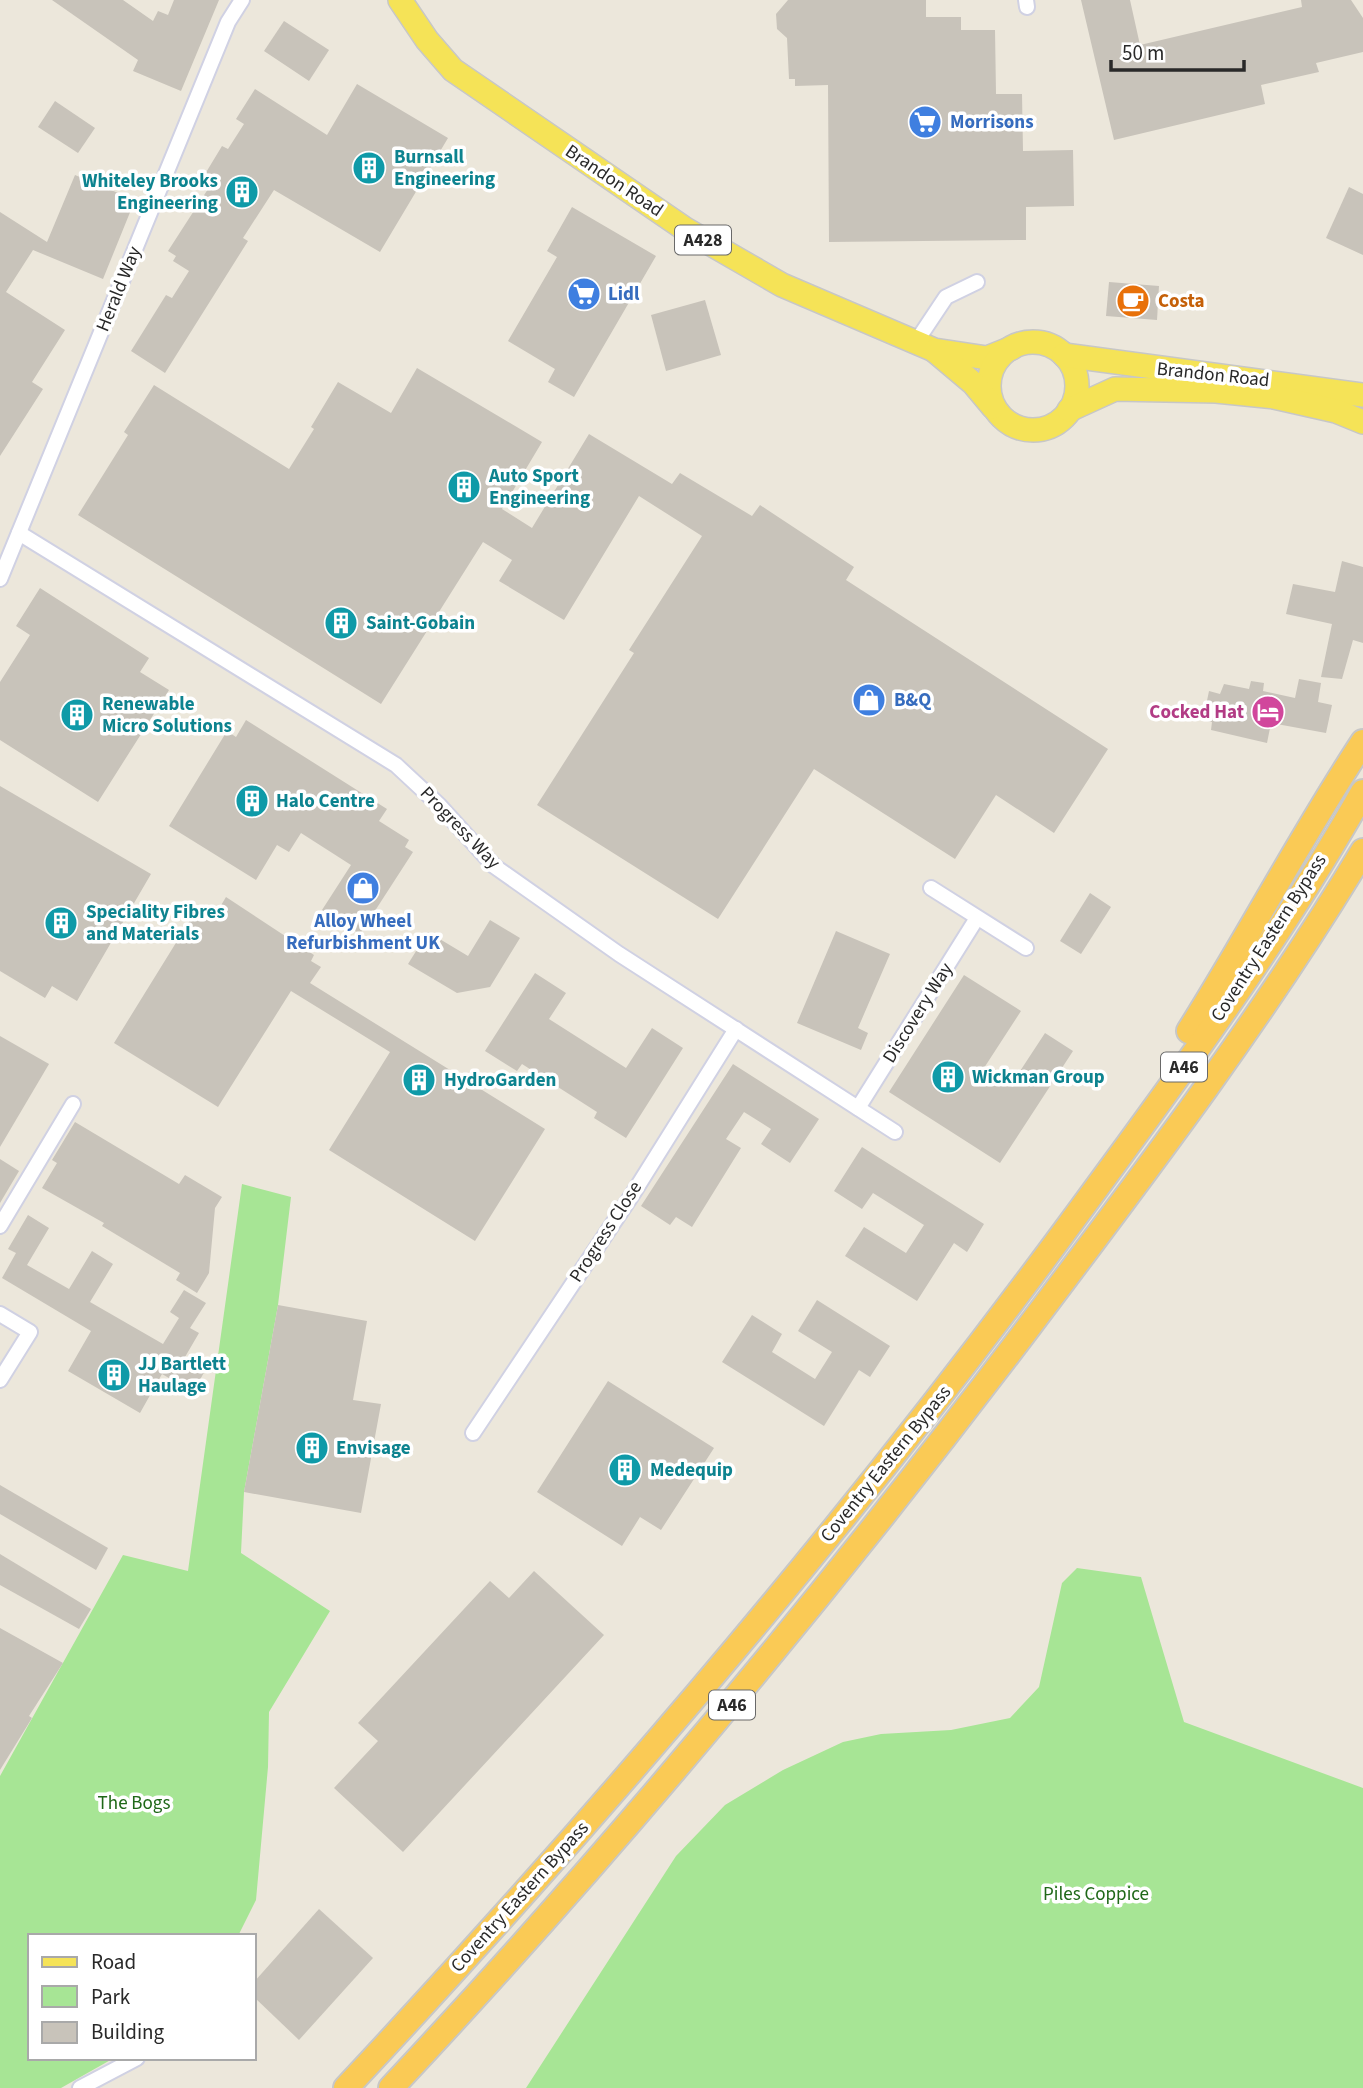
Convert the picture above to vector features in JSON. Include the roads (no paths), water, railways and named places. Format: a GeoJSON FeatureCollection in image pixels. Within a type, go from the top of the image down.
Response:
{"type":"FeatureCollection","features":[{"type":"Feature","properties":{"kind":"highway"},"geometry":{"type":"LineString","coordinates":[[990,1332],[1060,1209],[1167,1065],[1236,956],[1314,817],[1363,742]]}},
{"type":"Feature","properties":{"kind":"highway","name":"Coventry Eastern Bypass"},"geometry":{"type":"LineString","coordinates":[[346,2088],[635,1770],[736,1651],[990,1332],[1198,1045],[1262,951],[1363,792]]}},
{"type":"Feature","properties":{"kind":"highway","name":"Coventry Eastern Bypass"},"geometry":{"type":"LineString","coordinates":[[391,2088],[617,1840],[842,1570],[1140,1180],[1306,946],[1363,851]]}},
{"type":"Feature","properties":{"kind":"highway"},"geometry":{"type":"LineString","coordinates":[[1048,1302],[1153,1187],[1317,954],[1363,877]]}},
{"type":"Feature","properties":{"kind":"main road","name":"Brandon Road"},"geometry":{"type":"LineString","coordinates":[[402,1],[427,40],[453,70],[685,229],[782,285],[925,346],[987,358],[1012,348]]}},
{"type":"Feature","properties":{"kind":"main road"},"geometry":{"type":"LineString","coordinates":[[1036,343],[1054,348],[1064,355],[1076,379],[1075,396],[1069,410],[1049,426],[1028,430],[1008,422],[995,409],[989,391],[990,375],[999,359],[1012,348],[1036,343]]}},
{"type":"Feature","properties":{"kind":"main road","name":"Brandon Road"},"geometry":{"type":"LineString","coordinates":[[925,346],[973,383],[995,409]]}},
{"type":"Feature","properties":{"kind":"main road","name":"Brandon Road"},"geometry":{"type":"LineString","coordinates":[[1064,355],[1363,395]]}},
{"type":"Feature","properties":{"kind":"main road","name":"Brandon Road"},"geometry":{"type":"LineString","coordinates":[[1069,410],[1115,389],[1216,391],[1274,397],[1336,411],[1363,422]]}},
{"type":"Feature","properties":{"kind":"street","name":"Herald Way"},"geometry":{"type":"LineString","coordinates":[[0,579],[228,22],[242,0]]}},
{"type":"Feature","properties":{"kind":"street"},"geometry":{"type":"LineString","coordinates":[[925,346],[946,298],[977,282]]}},
{"type":"Feature","properties":{"kind":"street","name":"Progress Way"},"geometry":{"type":"LineString","coordinates":[[19,533],[397,765],[439,805],[494,866],[619,954],[895,1132]]}},
{"type":"Feature","properties":{"kind":"street"},"geometry":{"type":"LineString","coordinates":[[931,888],[1026,948]]}},
{"type":"Feature","properties":{"kind":"street","name":"Discovery Way"},"geometry":{"type":"LineString","coordinates":[[858,1108],[977,918]]}},
{"type":"Feature","properties":{"kind":"street","name":"Progress Close"},"geometry":{"type":"LineString","coordinates":[[473,1433],[634,1192],[736,1029]]}},
{"type":"Feature","properties":{"kind":"street"},"geometry":{"type":"LineString","coordinates":[[0,1226],[73,1104]]}},
{"type":"Feature","properties":{"kind":"street"},"geometry":{"type":"LineString","coordinates":[[0,1314],[30,1332],[0,1380]]}},
{"type":"Feature","properties":{"kind":"street"},"geometry":{"type":"LineString","coordinates":[[80,2088],[133,2060]]}},
{"type":"Feature","properties":{"kind":"place","name":"Morrisons"},"geometry":{"type":"Point","coordinates":[925,122]}},
{"type":"Feature","properties":{"kind":"place","name":"Burnsall Engineering"},"geometry":{"type":"Point","coordinates":[369,168]}},
{"type":"Feature","properties":{"kind":"place","name":"Whiteley Brooks Engineering"},"geometry":{"type":"Point","coordinates":[242,192]}},
{"type":"Feature","properties":{"kind":"place","name":"Lidl"},"geometry":{"type":"Point","coordinates":[584,294]}},
{"type":"Feature","properties":{"kind":"place","name":"Costa"},"geometry":{"type":"Point","coordinates":[1133,301]}},
{"type":"Feature","properties":{"kind":"place","name":"Auto Sport Engineering"},"geometry":{"type":"Point","coordinates":[464,487]}},
{"type":"Feature","properties":{"kind":"place","name":"Saint-Gobain"},"geometry":{"type":"Point","coordinates":[341,623]}},
{"type":"Feature","properties":{"kind":"place","name":"B&Q"},"geometry":{"type":"Point","coordinates":[869,700]}},
{"type":"Feature","properties":{"kind":"place","name":"Cocked Hat"},"geometry":{"type":"Point","coordinates":[1268,712]}},
{"type":"Feature","properties":{"kind":"place","name":"Renewable Micro Solutions"},"geometry":{"type":"Point","coordinates":[77,715]}},
{"type":"Feature","properties":{"kind":"place","name":"Halo Centre"},"geometry":{"type":"Point","coordinates":[252,801]}},
{"type":"Feature","properties":{"kind":"place","name":"Alloy Wheel Refurbishment UK"},"geometry":{"type":"Point","coordinates":[363,888]}},
{"type":"Feature","properties":{"kind":"place","name":"Speciality Fibres and Materials"},"geometry":{"type":"Point","coordinates":[61,923]}},
{"type":"Feature","properties":{"kind":"place","name":"Wickman Group"},"geometry":{"type":"Point","coordinates":[948,1077]}},
{"type":"Feature","properties":{"kind":"place","name":"HydroGarden"},"geometry":{"type":"Point","coordinates":[419,1080]}},
{"type":"Feature","properties":{"kind":"place","name":"JJ Bartlett Haulage"},"geometry":{"type":"Point","coordinates":[114,1375]}},
{"type":"Feature","properties":{"kind":"place","name":"Envisage"},"geometry":{"type":"Point","coordinates":[312,1448]}},
{"type":"Feature","properties":{"kind":"place","name":"Medequip"},"geometry":{"type":"Point","coordinates":[625,1470]}},
{"type":"Feature","properties":{"kind":"park label","name":"The Bogs"},"geometry":{"type":"Point","coordinates":[134,1803]}},
{"type":"Feature","properties":{"kind":"park label","name":"Piles Coppice"},"geometry":{"type":"Point","coordinates":[1096,1894]}}]}
